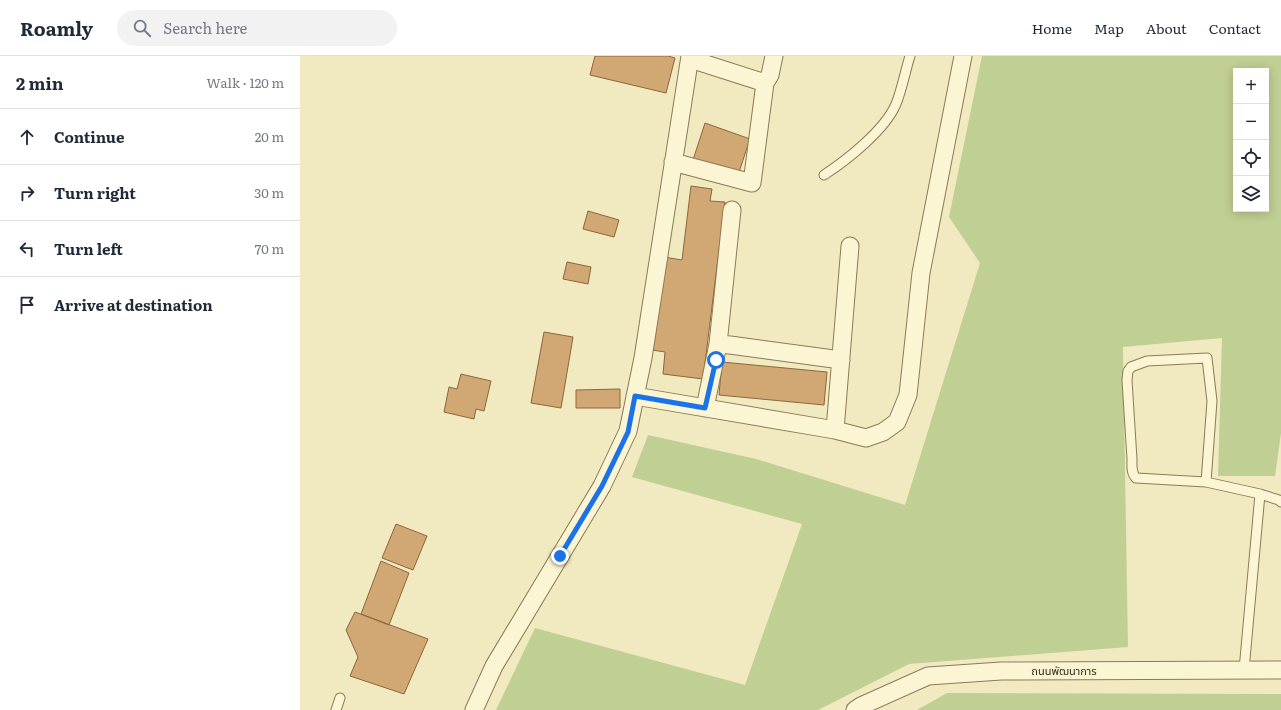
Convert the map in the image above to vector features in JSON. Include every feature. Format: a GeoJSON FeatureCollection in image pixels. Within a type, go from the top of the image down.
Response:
{"type":"FeatureCollection","features":[{"type":"Feature","properties":{"kind":"street"},"geometry":{"type":"LineString","coordinates":[[673,162],[752,183],[765,83],[770,75],[774,56]]}},
{"type":"Feature","properties":{"kind":"street"},"geometry":{"type":"LineString","coordinates":[[635,396],[835,430],[866,438],[883,432],[897,422],[908,395],[921,273],[963,56]]}},
{"type":"Feature","properties":{"kind":"street"},"geometry":{"type":"LineString","coordinates":[[474,710],[494,666],[602,486],[628,432],[644,350],[690,57],[765,83]]}},
{"type":"Feature","properties":{"kind":"street"},"geometry":{"type":"LineString","coordinates":[[705,408],[718,344],[732,210]]}},
{"type":"Feature","properties":{"kind":"street"},"geometry":{"type":"LineString","coordinates":[[835,430],[850,246]]}},
{"type":"Feature","properties":{"kind":"street"},"geometry":{"type":"LineString","coordinates":[[718,344],[841,360]]}},
{"type":"Feature","properties":{"kind":"street","name":"ถนนพัฒนาการ"},"geometry":{"type":"LineString","coordinates":[[854,710],[928,676],[1000,671],[1281,670]]}},
{"type":"Feature","properties":{"kind":"lane"},"geometry":{"type":"LineString","coordinates":[[824,175],[840,164],[866,142],[887,120],[896,105],[910,56]]}},
{"type":"Feature","properties":{"kind":"lane"},"geometry":{"type":"LineString","coordinates":[[1206,482],[1212,401],[1207,358],[1147,362],[1131,367],[1128,371],[1127,380],[1132,469],[1136,478],[1206,482],[1260,494],[1281,502]]}},
{"type":"Feature","properties":{"kind":"lane"},"geometry":{"type":"LineString","coordinates":[[1244,670],[1260,494]]}},
{"type":"Feature","properties":{"kind":"lane"},"geometry":{"type":"LineString","coordinates":[[336,710],[340,698]]}},
{"type":"Feature","properties":{"kind":"green space"},"geometry":{"type":"Polygon","coordinates":[[[982,56],[1281,56],[1281,433],[1275,476],[1218,476],[1222,338],[1123,347],[1128,647],[909,664],[818,710],[496,710],[535,628],[745,685],[802,524],[632,477],[648,435],[756,459],[905,505],[980,263],[949,217],[982,56]]]}},
{"type":"Feature","properties":{"kind":"green space"},"geometry":{"type":"Polygon","coordinates":[[[947,693],[1281,694],[1281,710],[917,710],[947,693]]]}},
{"type":"Feature","properties":{"kind":"building"},"geometry":{"type":"Polygon","coordinates":[[[595,56],[668,56],[675,58],[666,93],[590,75],[595,56]]]}},
{"type":"Feature","properties":{"kind":"building"},"geometry":{"type":"Polygon","coordinates":[[[705,123],[750,139],[737,178],[692,163],[705,123]]]}},
{"type":"Feature","properties":{"kind":"building"},"geometry":{"type":"Polygon","coordinates":[[[691,186],[712,189],[710,201],[725,202],[703,379],[663,374],[665,352],[652,350],[664,257],[682,260],[691,186]]]}},
{"type":"Feature","properties":{"kind":"building"},"geometry":{"type":"Polygon","coordinates":[[[588,211],[619,220],[614,237],[583,229],[588,211]]]}},
{"type":"Feature","properties":{"kind":"building"},"geometry":{"type":"Polygon","coordinates":[[[567,262],[591,267],[588,284],[563,279],[567,262]]]}},
{"type":"Feature","properties":{"kind":"building"},"geometry":{"type":"Polygon","coordinates":[[[544,332],[573,337],[561,408],[531,403],[544,332]]]}},
{"type":"Feature","properties":{"kind":"building"},"geometry":{"type":"Polygon","coordinates":[[[722,362],[827,372],[824,405],[719,395],[722,362]]]}},
{"type":"Feature","properties":{"kind":"building"},"geometry":{"type":"Polygon","coordinates":[[[461,374],[491,381],[484,411],[476,409],[474,419],[444,412],[449,387],[457,389],[461,374]]]}},
{"type":"Feature","properties":{"kind":"building"},"geometry":{"type":"Polygon","coordinates":[[[620,389],[620,408],[576,408],[576,390],[620,389]]]}},
{"type":"Feature","properties":{"kind":"building"},"geometry":{"type":"Polygon","coordinates":[[[396,524],[427,536],[413,570],[382,558],[396,524]]]}},
{"type":"Feature","properties":{"kind":"building"},"geometry":{"type":"Polygon","coordinates":[[[381,561],[409,573],[389,625],[361,614],[381,561]]]}},
{"type":"Feature","properties":{"kind":"building"},"geometry":{"type":"Polygon","coordinates":[[[355,612],[428,639],[404,694],[350,676],[358,657],[346,630],[355,612]]]}},
{"type":"Feature","properties":{"kind":"route"},"geometry":{"type":"LineString","coordinates":[[560,556],[602,486],[628,432],[635,396],[705,408],[716,360]]}}]}
